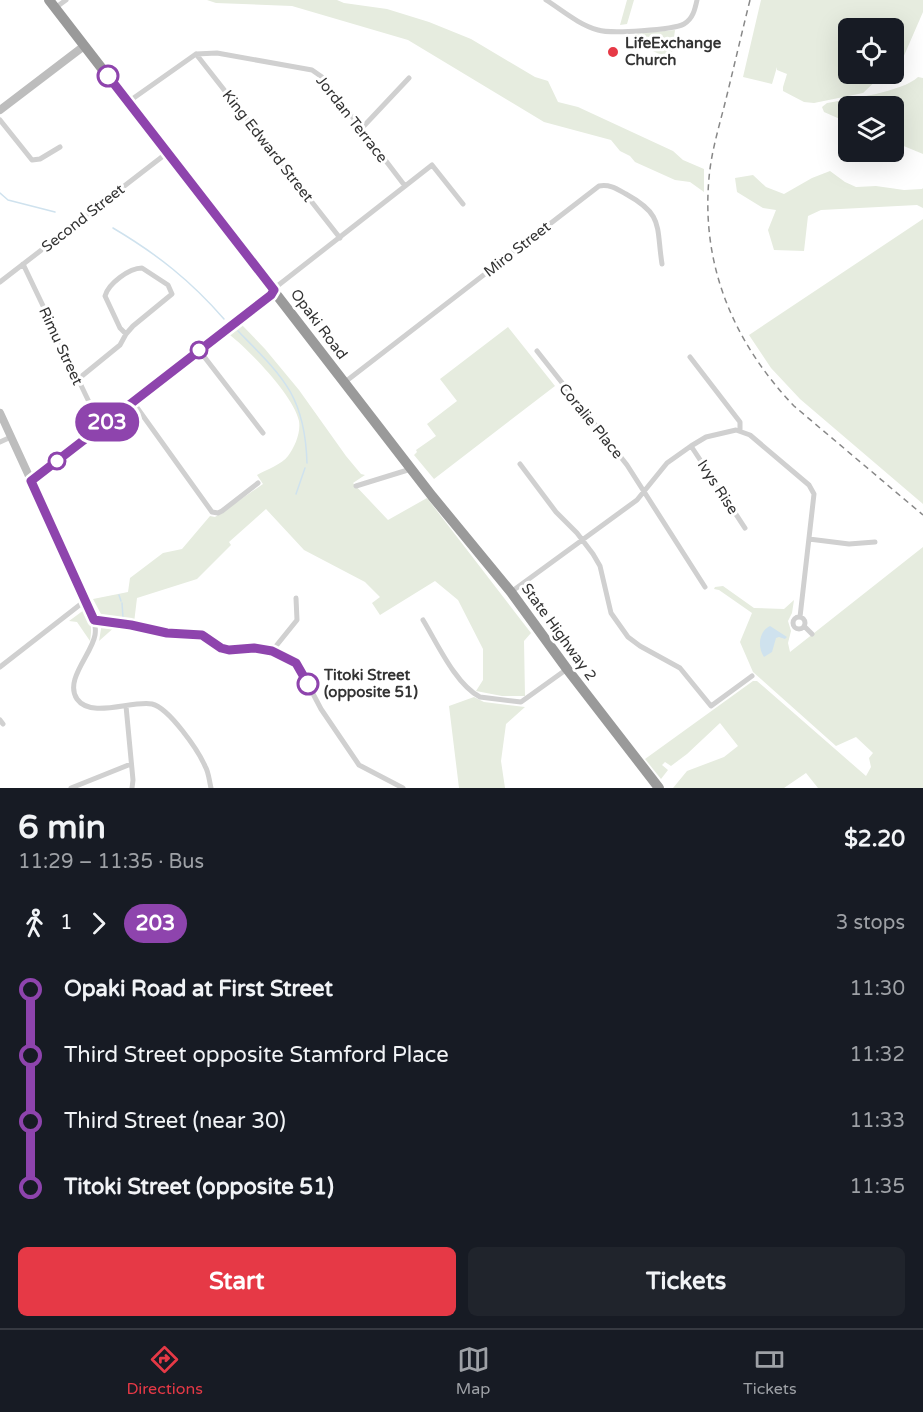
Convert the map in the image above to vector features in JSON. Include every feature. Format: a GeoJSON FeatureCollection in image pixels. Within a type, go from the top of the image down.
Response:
{"type":"FeatureCollection","features":[{"type":"Feature","properties":{"kind":"highway","name":"Opaki Road"},"geometry":{"type":"LineString","coordinates":[[52,4],[432,496]]}},
{"type":"Feature","properties":{"kind":"highway","name":"State Highway 2"},"geometry":{"type":"LineString","coordinates":[[432,496],[511,592],[658,788]]}},
{"type":"Feature","properties":{"kind":"street"},"geometry":{"type":"LineString","coordinates":[[52,4],[66,0]]}},
{"type":"Feature","properties":{"kind":"street"},"geometry":{"type":"LineString","coordinates":[[546,0],[590,28],[606,32],[684,24],[694,12],[697,0]]}},
{"type":"Feature","properties":{"kind":"street"},"geometry":{"type":"LineString","coordinates":[[0,110],[84,46]]}},
{"type":"Feature","properties":{"kind":"street","name":"Jordan Terrace"},"geometry":{"type":"LineString","coordinates":[[196,54],[218,52],[312,70],[322,77],[405,186]]}},
{"type":"Feature","properties":{"kind":"street"},"geometry":{"type":"LineString","coordinates":[[128,102],[196,54]]}},
{"type":"Feature","properties":{"kind":"street","name":"King Edward Street"},"geometry":{"type":"LineString","coordinates":[[196,54],[340,238]]}},
{"type":"Feature","properties":{"kind":"street"},"geometry":{"type":"LineString","coordinates":[[362,129],[409,78]]}},
{"type":"Feature","properties":{"kind":"street"},"geometry":{"type":"LineString","coordinates":[[0,120],[32,160],[40,159],[60,147]]}},
{"type":"Feature","properties":{"kind":"street","name":"Second Street"},"geometry":{"type":"LineString","coordinates":[[0,282],[167,153]]}},
{"type":"Feature","properties":{"kind":"street"},"geometry":{"type":"LineString","coordinates":[[31,481],[271,295],[276,286],[432,165],[463,204]]}},
{"type":"Feature","properties":{"kind":"street","name":"Miro Street"},"geometry":{"type":"LineString","coordinates":[[345,382],[599,186],[612,186],[648,207],[659,230],[662,264]]}},
{"type":"Feature","properties":{"kind":"street","name":"Rimu Street"},"geometry":{"type":"LineString","coordinates":[[23,264],[101,427]]}},
{"type":"Feature","properties":{"kind":"street"},"geometry":{"type":"LineString","coordinates":[[77,380],[120,345],[126,334],[172,294],[168,285],[142,268],[133,269],[113,285],[105,297],[120,328],[126,334]]}},
{"type":"Feature","properties":{"kind":"street"},"geometry":{"type":"LineString","coordinates":[[199,350],[263,434]]}},
{"type":"Feature","properties":{"kind":"street","name":"Coralie Place"},"geometry":{"type":"LineString","coordinates":[[537,351],[627,465],[705,587]]}},
{"type":"Feature","properties":{"kind":"street"},"geometry":{"type":"LineString","coordinates":[[690,357],[740,422],[740,430]]}},
{"type":"Feature","properties":{"kind":"street"},"geometry":{"type":"LineString","coordinates":[[133,402],[211,510],[216,513],[222,511],[258,483]]}},
{"type":"Feature","properties":{"kind":"street"},"geometry":{"type":"LineString","coordinates":[[0,413],[94,620],[95,636],[74,683],[75,694],[81,703],[91,707],[153,704],[166,712],[204,763],[211,788]]}},
{"type":"Feature","properties":{"kind":"street"},"geometry":{"type":"LineString","coordinates":[[511,592],[637,500],[667,463],[706,437],[740,430],[750,435],[812,489],[814,501],[800,617]]}},
{"type":"Feature","properties":{"kind":"street"},"geometry":{"type":"LineString","coordinates":[[0,442],[11,437]]}},
{"type":"Feature","properties":{"kind":"street","name":"Ivys Rise"},"geometry":{"type":"LineString","coordinates":[[692,446],[745,528]]}},
{"type":"Feature","properties":{"kind":"street"},"geometry":{"type":"LineString","coordinates":[[519,464],[560,516],[583,540],[600,567],[608,607],[633,642],[680,668],[711,706],[752,676]]}},
{"type":"Feature","properties":{"kind":"street"},"geometry":{"type":"LineString","coordinates":[[356,486],[412,468]]}},
{"type":"Feature","properties":{"kind":"street"},"geometry":{"type":"LineString","coordinates":[[809,539],[849,544],[875,542]]}},
{"type":"Feature","properties":{"kind":"street"},"geometry":{"type":"LineString","coordinates":[[272,651],[297,620],[296,598]]}},
{"type":"Feature","properties":{"kind":"street"},"geometry":{"type":"LineString","coordinates":[[0,667],[86,600]]}},
{"type":"Feature","properties":{"kind":"street"},"geometry":{"type":"LineString","coordinates":[[800,617],[793,620],[794,626],[798,629],[804,626]]}},
{"type":"Feature","properties":{"kind":"street"},"geometry":{"type":"LineString","coordinates":[[800,617],[804,620],[804,626],[812,634]]}},
{"type":"Feature","properties":{"kind":"street"},"geometry":{"type":"LineString","coordinates":[[94,620],[167,633],[202,635],[221,648],[229,650],[254,648],[272,651],[296,663],[321,709],[359,765],[403,788]]}},
{"type":"Feature","properties":{"kind":"street"},"geometry":{"type":"LineString","coordinates":[[423,620],[456,674],[474,694],[480,697],[521,702],[567,669]]}},
{"type":"Feature","properties":{"kind":"street"},"geometry":{"type":"LineString","coordinates":[[126,706],[132,788]]}},
{"type":"Feature","properties":{"kind":"street"},"geometry":{"type":"LineString","coordinates":[[71,788],[131,764]]}},
{"type":"Feature","properties":{"kind":"shaded area"},"geometry":{"type":"Polygon","coordinates":[[[207,0],[337,0],[387,9],[429,22],[471,39],[535,77],[548,81],[558,102],[578,107],[673,151],[683,160],[704,169],[704,192],[690,182],[675,180],[635,162],[630,156],[620,151],[611,140],[544,122],[408,40],[292,6],[216,3],[207,0]]]}},
{"type":"Feature","properties":{"kind":"shaded area"},"geometry":{"type":"Polygon","coordinates":[[[627,0],[634,0],[627,24],[620,25],[627,0]]]}},
{"type":"Feature","properties":{"kind":"shaded area"},"geometry":{"type":"Polygon","coordinates":[[[761,0],[923,0],[923,12],[904,56],[904,18],[838,18],[838,84],[872,84],[863,93],[838,96],[838,98],[814,103],[804,102],[783,91],[787,74],[777,70],[777,67],[772,84],[743,77],[761,0]]]}},
{"type":"Feature","properties":{"kind":"shaded area"},"geometry":{"type":"Polygon","coordinates":[[[675,30],[671,60],[645,47],[634,34],[675,30]]]}},
{"type":"Feature","properties":{"kind":"shaded area"},"geometry":{"type":"Polygon","coordinates":[[[918,77],[923,78],[923,154],[904,146],[904,96],[866,96],[888,91],[918,77]]]}},
{"type":"Feature","properties":{"kind":"shaded area"},"geometry":{"type":"Polygon","coordinates":[[[838,101],[838,118],[824,112],[822,107],[827,103],[838,101]]]}},
{"type":"Feature","properties":{"kind":"shaded area"},"geometry":{"type":"Polygon","coordinates":[[[830,171],[856,187],[876,186],[904,190],[923,188],[923,208],[917,205],[821,210],[808,216],[804,251],[774,250],[768,230],[776,210],[763,208],[737,192],[735,178],[753,175],[766,187],[784,194],[830,171]]]}},
{"type":"Feature","properties":{"kind":"shaded area"},"geometry":{"type":"Polygon","coordinates":[[[923,219],[923,504],[800,399],[771,368],[749,335],[923,219]]]}},
{"type":"Feature","properties":{"kind":"shaded area"},"geometry":{"type":"Polygon","coordinates":[[[242,325],[299,390],[346,456],[361,474],[365,475],[353,483],[388,520],[427,498],[531,633],[524,641],[525,696],[502,696],[476,691],[483,680],[483,649],[458,600],[435,581],[380,615],[372,603],[380,597],[365,582],[304,550],[266,509],[229,542],[231,545],[197,579],[137,598],[134,623],[101,614],[93,599],[128,592],[130,578],[163,553],[182,549],[210,516],[215,517],[263,484],[257,475],[282,462],[293,448],[299,430],[299,421],[295,411],[289,399],[270,375],[230,335],[242,325]]]}},
{"type":"Feature","properties":{"kind":"shaded area"},"geometry":{"type":"Polygon","coordinates":[[[508,327],[555,386],[434,479],[414,455],[416,450],[436,436],[427,424],[457,401],[440,379],[508,327]]]}},
{"type":"Feature","properties":{"kind":"shaded area"},"geometry":{"type":"Polygon","coordinates":[[[923,547],[923,788],[818,788],[806,773],[784,788],[673,788],[687,771],[724,757],[738,746],[720,723],[671,766],[665,762],[662,765],[668,770],[661,779],[645,759],[753,681],[757,681],[866,776],[871,767],[869,758],[873,753],[856,737],[836,746],[753,672],[740,642],[752,613],[719,590],[714,589],[723,586],[754,608],[784,609],[794,600],[788,621],[791,631],[788,643],[790,652],[923,547]]]}},
{"type":"Feature","properties":{"kind":"shaded area"},"geometry":{"type":"Polygon","coordinates":[[[84,610],[88,612],[90,620],[90,641],[77,622],[69,621],[84,610]]]}},
{"type":"Feature","properties":{"kind":"shaded area"},"geometry":{"type":"Polygon","coordinates":[[[102,623],[117,625],[99,641],[102,623]]]}},
{"type":"Feature","properties":{"kind":"shaded area"},"geometry":{"type":"Polygon","coordinates":[[[474,697],[484,702],[525,707],[506,724],[501,761],[505,788],[459,788],[449,706],[474,697]]]}},
{"type":"Feature","properties":{"kind":"water"},"geometry":{"type":"Polygon","coordinates":[[[770,626],[787,637],[785,639],[776,638],[772,652],[764,657],[760,649],[760,640],[763,632],[770,626]]]}},
{"type":"Feature","properties":{"kind":"waterway"},"geometry":{"type":"LineString","coordinates":[[0,193],[8,200],[55,212]]}},
{"type":"Feature","properties":{"kind":"waterway"},"geometry":{"type":"LineString","coordinates":[[113,228],[173,269],[224,319]]}},
{"type":"Feature","properties":{"kind":"waterway"},"geometry":{"type":"LineString","coordinates":[[238,331],[279,375],[296,403],[302,420],[307,463]]}},
{"type":"Feature","properties":{"kind":"waterway"},"geometry":{"type":"LineString","coordinates":[[296,494],[305,468]]}},
{"type":"Feature","properties":{"kind":"waterway"},"geometry":{"type":"LineString","coordinates":[[119,595],[121,601]]}},
{"type":"Feature","properties":{"kind":"waterway"},"geometry":{"type":"LineString","coordinates":[[122,603],[123,618]]}},
{"type":"Feature","properties":{"kind":"railway"},"geometry":{"type":"LineString","coordinates":[[750,0],[715,142],[709,178],[710,242],[726,301],[754,356],[794,406],[923,515]]}},
{"type":"Feature","properties":{"kind":"bus line","name":"203"},"geometry":{"type":"LineString","coordinates":[[108,76],[274,290],[271,295],[31,481],[94,620],[100,619],[167,633],[202,635],[221,648],[229,650],[264,648],[282,654],[296,663],[308,684]]}},
{"type":"Feature","properties":{"kind":"place","name":"LifeExchange Church"},"geometry":{"type":"Point","coordinates":[613,52]}},
{"type":"Feature","properties":{"kind":"place","name":"Titoki Street (opposite 51)"},"geometry":{"type":"Point","coordinates":[308,684]}}]}
